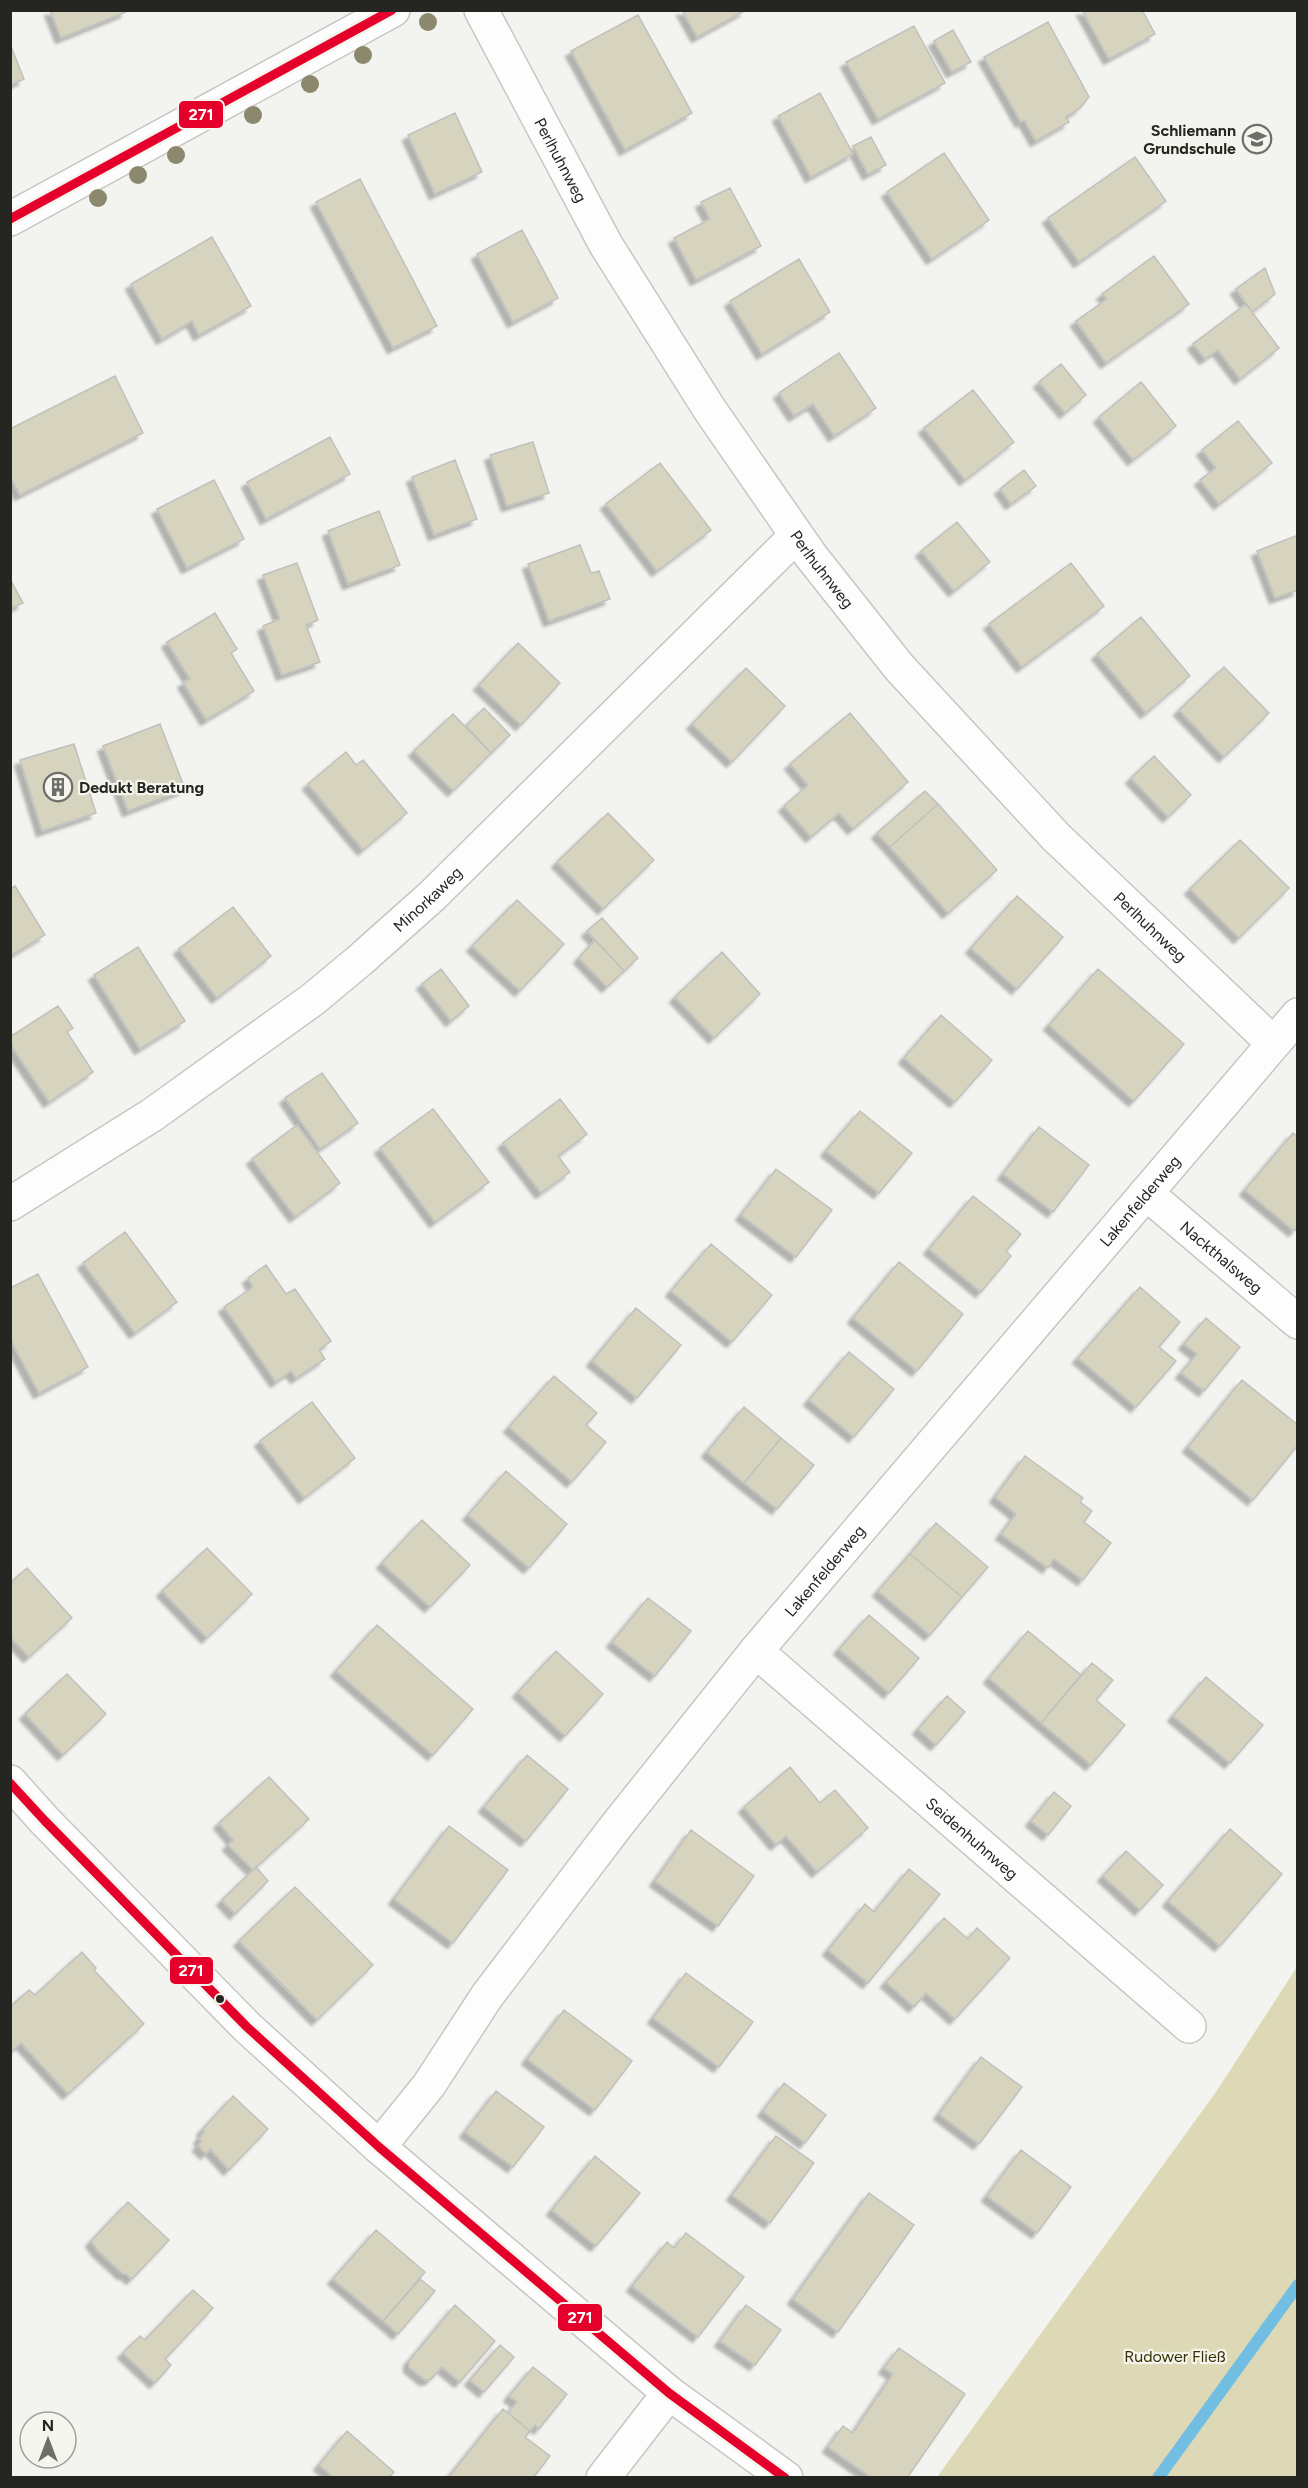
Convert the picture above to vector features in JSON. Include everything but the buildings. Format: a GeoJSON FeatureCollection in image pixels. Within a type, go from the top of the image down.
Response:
{"type":"FeatureCollection","features":[{"type":"Feature","properties":{"kind":"street"},"geometry":{"type":"LineString","coordinates":[[10,219],[393,10]]}},
{"type":"Feature","properties":{"kind":"street","name":"Perlhuhnweg"},"geometry":{"type":"LineString","coordinates":[[481,10],[606,245],[710,410],[796,536],[899,667],[972,748],[1056,837],[1273,1043]]}},
{"type":"Feature","properties":{"kind":"street","name":"Minorkaweg"},"geometry":{"type":"LineString","coordinates":[[10,1204],[153,1115],[312,1000],[359,961],[432,896],[796,536]]}},
{"type":"Feature","properties":{"kind":"street","name":"Lakenfelderweg"},"geometry":{"type":"LineString","coordinates":[[379,2148],[429,2085],[488,1996],[617,1825],[756,1652],[1298,1015]]}},
{"type":"Feature","properties":{"kind":"street","name":"Nackthalsweg"},"geometry":{"type":"LineString","coordinates":[[1146,1193],[1298,1322]]}},
{"type":"Feature","properties":{"kind":"street","name":"Seidenhuhnweg"},"geometry":{"type":"LineString","coordinates":[[756,1652],[1190,2026]]}},
{"type":"Feature","properties":{"kind":"street"},"geometry":{"type":"LineString","coordinates":[[10,1782],[45,1821],[247,2027],[379,2148],[669,2393],[786,2478]]}},
{"type":"Feature","properties":{"kind":"street"},"geometry":{"type":"LineString","coordinates":[[603,2478],[669,2393]]}},
{"type":"Feature","properties":{"kind":"green space","name":"Rudower Fließ"},"geometry":{"type":"Polygon","coordinates":[[[1297,1967],[1297,2477],[937,2477],[1216,2092],[1297,1967]]]}},
{"type":"Feature","properties":{"kind":"waterway","name":"Rudower Fließ"},"geometry":{"type":"LineString","coordinates":[[1158,2478],[1298,2285]]}},
{"type":"Feature","properties":{"kind":"transit line","name":"271"},"geometry":{"type":"LineString","coordinates":[[10,219],[392,10]]}},
{"type":"Feature","properties":{"kind":"transit line","name":"271"},"geometry":{"type":"LineString","coordinates":[[10,1783],[247,2027],[379,2147],[669,2393],[785,2478]]}},
{"type":"Feature","properties":{"kind":"place","name":"Schliemann Grundschule"},"geometry":{"type":"Point","coordinates":[1257,139]}},
{"type":"Feature","properties":{"kind":"place","name":"Dedukt Beratung"},"geometry":{"type":"Point","coordinates":[58,787]}}]}
